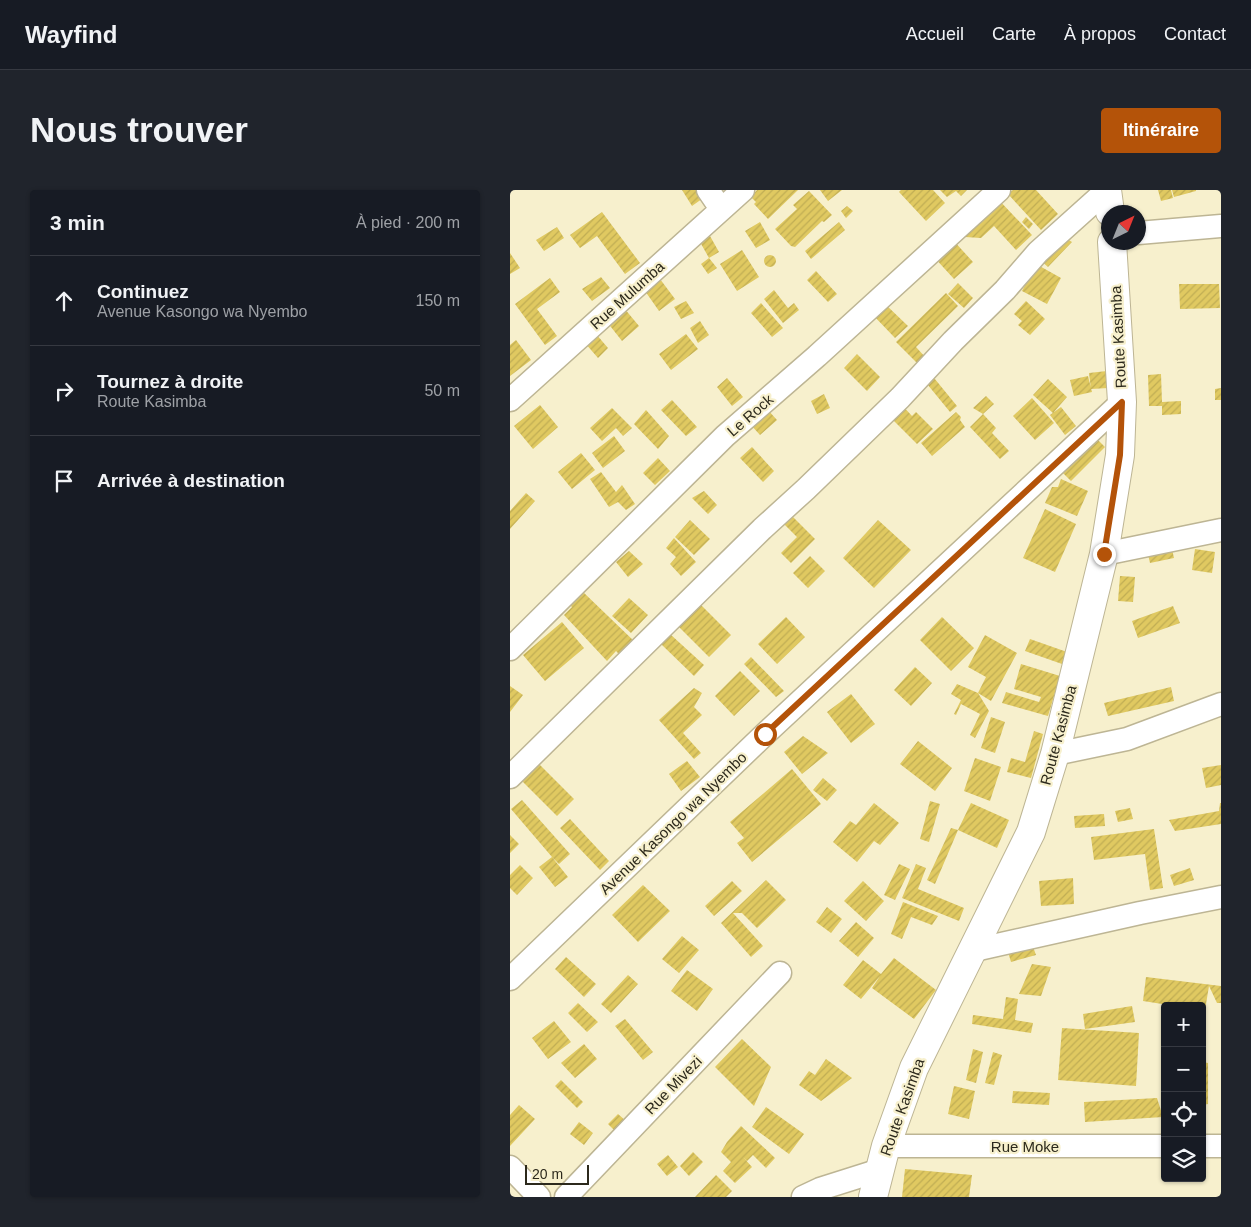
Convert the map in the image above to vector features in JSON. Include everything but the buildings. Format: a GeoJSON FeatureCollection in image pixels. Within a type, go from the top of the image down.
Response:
{"type":"FeatureCollection","features":[{"type":"Feature","properties":{"kind":"street"},"geometry":{"type":"LineString","coordinates":[[708,190],[722,209]]}},
{"type":"Feature","properties":{"kind":"street","name":"Rue Mulumba"},"geometry":{"type":"LineString","coordinates":[[510,400],[743,190]]}},
{"type":"Feature","properties":{"kind":"street","name":"Le Rock"},"geometry":{"type":"LineString","coordinates":[[510,649],[725,436],[817,356],[999,190]]}},
{"type":"Feature","properties":{"kind":"street"},"geometry":{"type":"LineString","coordinates":[[1107,190],[1109,205]]}},
{"type":"Feature","properties":{"kind":"street"},"geometry":{"type":"LineString","coordinates":[[510,777],[756,535],[900,398],[952,341],[1005,290],[1038,252],[1107,190]]}},
{"type":"Feature","properties":{"kind":"street"},"geometry":{"type":"LineString","coordinates":[[1146,232],[1221,226]]}},
{"type":"Feature","properties":{"kind":"street","name":"Route Kasimba"},"geometry":{"type":"LineString","coordinates":[[873,1197],[883,1158],[914,1068],[1030,832],[1055,754],[1104,554],[1120,455],[1122,402],[1112,250]]}},
{"type":"Feature","properties":{"kind":"street","name":"Avenue Kasongo wa Nyembo"},"geometry":{"type":"LineString","coordinates":[[510,979],[765,734],[1122,402]]}},
{"type":"Feature","properties":{"kind":"street"},"geometry":{"type":"LineString","coordinates":[[1104,554],[1221,530]]}},
{"type":"Feature","properties":{"kind":"street"},"geometry":{"type":"LineString","coordinates":[[1055,754],[1127,738],[1221,704]]}},
{"type":"Feature","properties":{"kind":"street"},"geometry":{"type":"LineString","coordinates":[[970,952],[1140,913],[1221,897]]}},
{"type":"Feature","properties":{"kind":"street","name":"Rue Mivezi"},"geometry":{"type":"LineString","coordinates":[[566,1197],[780,973]]}},
{"type":"Feature","properties":{"kind":"street","name":"Rue Moke"},"geometry":{"type":"LineString","coordinates":[[802,1197],[883,1158],[1161,1146]]}},
{"type":"Feature","properties":{"kind":"street"},"geometry":{"type":"LineString","coordinates":[[1206,1146],[1221,1146]]}},
{"type":"Feature","properties":{"kind":"street"},"geometry":{"type":"LineString","coordinates":[[510,1167],[539,1197]]}},
{"type":"Feature","properties":{"kind":"route"},"geometry":{"type":"LineString","coordinates":[[765,734],[1122,402],[1120,455],[1104,554]]}}]}
